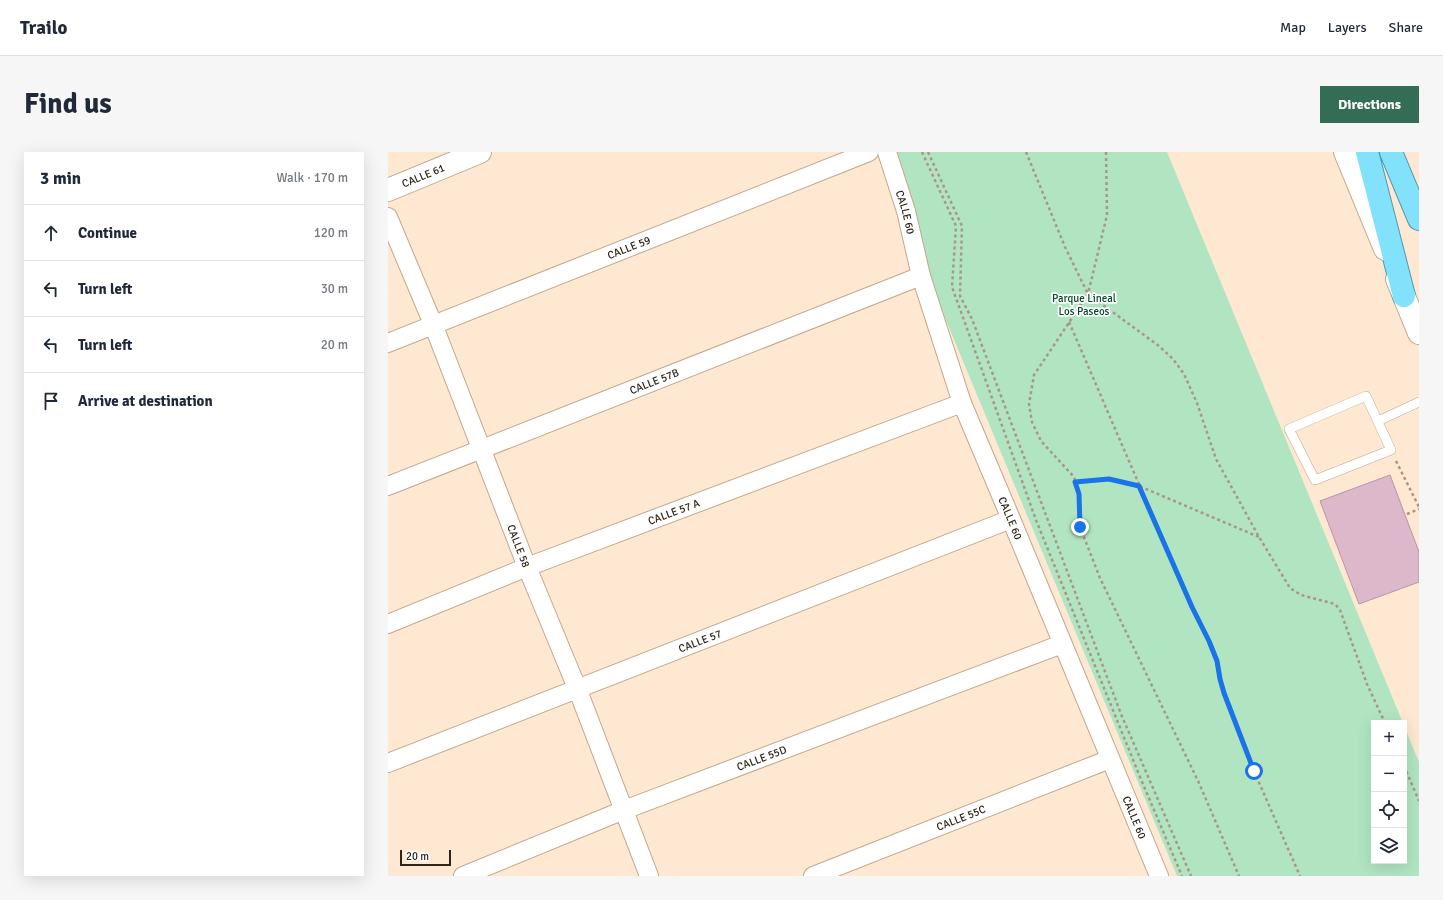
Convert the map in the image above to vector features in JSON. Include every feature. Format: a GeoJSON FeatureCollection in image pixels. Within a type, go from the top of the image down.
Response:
{"type":"FeatureCollection","features":[{"type":"Feature","properties":{"kind":"highway"},"geometry":{"type":"LineString","coordinates":[[1367,152],[1404,296]]}},
{"type":"Feature","properties":{"kind":"highway"},"geometry":{"type":"LineString","coordinates":[[1391,152],[1419,220]]}},
{"type":"Feature","properties":{"kind":"main road","name":"CALLE 61"},"geometry":{"type":"LineString","coordinates":[[388,190],[480,152]]}},
{"type":"Feature","properties":{"kind":"main road"},"geometry":{"type":"LineString","coordinates":[[1345,152],[1419,332]]}},
{"type":"Feature","properties":{"kind":"street","name":"CALLE 59"},"geometry":{"type":"LineString","coordinates":[[388,343],[869,152]]}},
{"type":"Feature","properties":{"kind":"street","name":"CALLE 60"},"geometry":{"type":"LineString","coordinates":[[887,152],[906,211],[921,276],[962,403],[1159,876]]}},
{"type":"Feature","properties":{"kind":"street","name":"CALLE 58"},"geometry":{"type":"LineString","coordinates":[[388,217],[433,324],[527,567],[577,688],[649,876]]}},
{"type":"Feature","properties":{"kind":"street","name":"CALLE 57B"},"geometry":{"type":"LineString","coordinates":[[388,486],[921,276]]}},
{"type":"Feature","properties":{"kind":"street","name":"CALLE 57 A"},"geometry":{"type":"LineString","coordinates":[[388,624],[527,567],[962,403]]}},
{"type":"Feature","properties":{"kind":"street","name":"CALLE 57"},"geometry":{"type":"LineString","coordinates":[[388,763],[1011,519]]}},
{"type":"Feature","properties":{"kind":"street","name":"CALLE 55D"},"geometry":{"type":"LineString","coordinates":[[463,876],[624,810],[1062,644]]}},
{"type":"Feature","properties":{"kind":"street","name":"CALLE 55C"},"geometry":{"type":"LineString","coordinates":[[812,876],[1110,759]]}},
{"type":"Feature","properties":{"kind":"lane"},"geometry":{"type":"LineString","coordinates":[[1366,396],[1391,450],[1316,480],[1289,429],[1366,396]]}},
{"type":"Feature","properties":{"kind":"lane"},"geometry":{"type":"LineString","coordinates":[[1378,422],[1419,402]]}},
{"type":"Feature","properties":{"kind":"path"},"geometry":{"type":"LineString","coordinates":[[922,152],[956,226],[952,287],[1036,520],[1140,777],[1182,876]]}},
{"type":"Feature","properties":{"kind":"path"},"geometry":{"type":"LineString","coordinates":[[928,152],[962,226],[960,296],[974,327],[1121,714],[1191,876]]}},
{"type":"Feature","properties":{"kind":"path"},"geometry":{"type":"LineString","coordinates":[[1026,152],[1065,247],[1088,294],[1160,346],[1174,359],[1184,374],[1198,403],[1216,459],[1259,537],[1290,588],[1301,595],[1335,604],[1340,610],[1367,684],[1384,720]]}},
{"type":"Feature","properties":{"kind":"path"},"geometry":{"type":"LineString","coordinates":[[1106,152],[1107,215],[1088,294],[1034,375],[1029,404],[1032,422],[1042,441],[1074,477],[1079,494],[1080,527],[1100,578],[1198,783],[1239,876]]}},
{"type":"Feature","properties":{"kind":"path"},"geometry":{"type":"LineString","coordinates":[[1069,322],[1192,607],[1209,641],[1217,661],[1220,679],[1227,700],[1254,771],[1300,876]]}},
{"type":"Feature","properties":{"kind":"path"},"geometry":{"type":"LineString","coordinates":[[1391,450],[1419,508],[1407,514]]}},
{"type":"Feature","properties":{"kind":"path"},"geometry":{"type":"LineString","coordinates":[[1075,482],[1109,479],[1139,486],[1259,537]]}},
{"type":"Feature","properties":{"kind":"path"},"geometry":{"type":"LineString","coordinates":[[1407,773],[1419,801]]}},
{"type":"Feature","properties":{"kind":"green space","name":"Parque Lineal Los Paseos"},"geometry":{"type":"Polygon","coordinates":[[[876,152],[1167,152],[1402,720],[1371,720],[1371,864],[1407,864],[1407,733],[1419,762],[1419,876],[1177,876],[876,152]]]}},
{"type":"Feature","properties":{"kind":"building"},"geometry":{"type":"Polygon","coordinates":[[[1390,475],[1419,552],[1419,582],[1359,604],[1320,501],[1390,475]]]}},
{"type":"Feature","properties":{"kind":"route"},"geometry":{"type":"LineString","coordinates":[[1080,527],[1079,494],[1075,482],[1109,479],[1139,486],[1192,607],[1209,641],[1217,661],[1224,693],[1254,771]]}}]}
